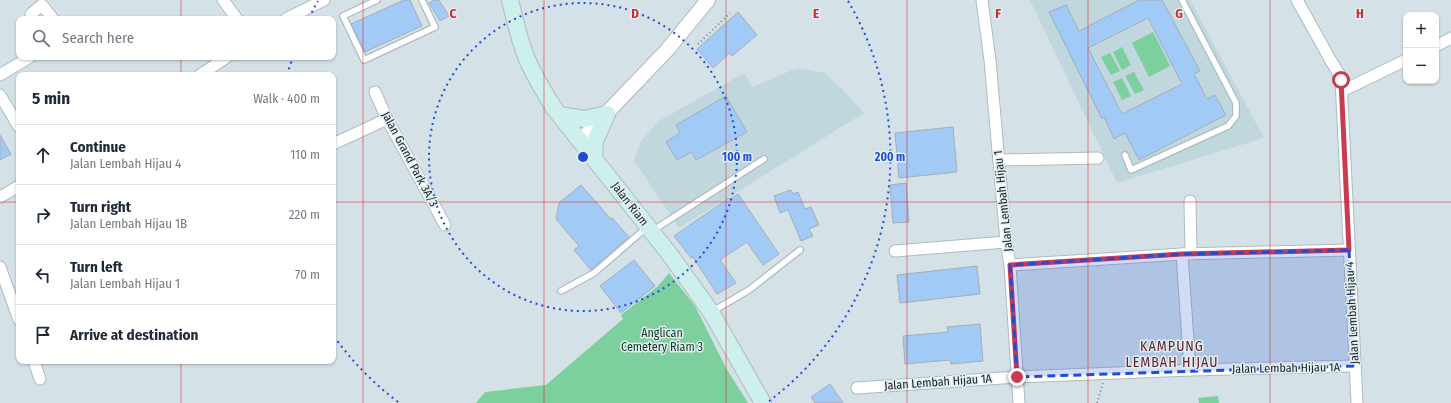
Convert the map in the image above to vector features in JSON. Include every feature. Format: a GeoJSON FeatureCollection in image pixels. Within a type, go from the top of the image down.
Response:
{"type":"FeatureCollection","features":[{"type":"Feature","properties":{"kind":"main road","name":"Jalan Riam"},"geometry":{"type":"LineString","coordinates":[[510,0],[517,29],[527,59],[539,83],[560,115],[650,229],[711,312],[763,403]]}},
{"type":"Feature","properties":{"kind":"main road"},"geometry":{"type":"LineString","coordinates":[[560,115],[584,119],[607,114]]}},
{"type":"Feature","properties":{"kind":"main road"},"geometry":{"type":"LineString","coordinates":[[594,158],[595,141],[607,114]]}},
{"type":"Feature","properties":{"kind":"street"},"geometry":{"type":"LineString","coordinates":[[223,0],[235,16]]}},
{"type":"Feature","properties":{"kind":"street"},"geometry":{"type":"LineString","coordinates":[[292,16],[324,0]]}},
{"type":"Feature","properties":{"kind":"street"},"geometry":{"type":"LineString","coordinates":[[580,140],[607,114],[668,49],[708,0]]}},
{"type":"Feature","properties":{"kind":"street","name":"Jalan Lembah Hijau 1"},"geometry":{"type":"LineString","coordinates":[[982,0],[990,60],[1006,242],[1010,265],[1019,403]]}},
{"type":"Feature","properties":{"kind":"street","name":"Jalan Lembah Hijau 4"},"geometry":{"type":"LineString","coordinates":[[1301,1],[1341,80],[1357,403]]}},
{"type":"Feature","properties":{"kind":"street"},"geometry":{"type":"LineString","coordinates":[[31,16],[31,14],[42,6],[50,16]]}},
{"type":"Feature","properties":{"kind":"street"},"geometry":{"type":"LineString","coordinates":[[1439,44],[1451,38]]}},
{"type":"Feature","properties":{"kind":"street"},"geometry":{"type":"LineString","coordinates":[[0,75],[25,60]]}},
{"type":"Feature","properties":{"kind":"street"},"geometry":{"type":"LineString","coordinates":[[204,72],[222,60]]}},
{"type":"Feature","properties":{"kind":"street"},"geometry":{"type":"LineString","coordinates":[[1342,91],[1403,61]]}},
{"type":"Feature","properties":{"kind":"street","name":"Jalan Grand Park 3A/3"},"geometry":{"type":"LineString","coordinates":[[375,92],[387,119],[445,225]]}},
{"type":"Feature","properties":{"kind":"street"},"geometry":{"type":"LineString","coordinates":[[0,95],[16,122]]}},
{"type":"Feature","properties":{"kind":"street"},"geometry":{"type":"LineString","coordinates":[[336,143],[387,119]]}},
{"type":"Feature","properties":{"kind":"street"},"geometry":{"type":"LineString","coordinates":[[999,160],[1098,158]]}},
{"type":"Feature","properties":{"kind":"street"},"geometry":{"type":"LineString","coordinates":[[0,197],[16,188]]}},
{"type":"Feature","properties":{"kind":"street"},"geometry":{"type":"LineString","coordinates":[[1190,201],[1187,254],[1190,370]]}},
{"type":"Feature","properties":{"kind":"street"},"geometry":{"type":"LineString","coordinates":[[895,251],[1006,242]]}},
{"type":"Feature","properties":{"kind":"street"},"geometry":{"type":"LineString","coordinates":[[1010,265],[1187,254],[1349,250]]}},
{"type":"Feature","properties":{"kind":"street"},"geometry":{"type":"LineString","coordinates":[[0,267],[16,312]]}},
{"type":"Feature","properties":{"kind":"street"},"geometry":{"type":"LineString","coordinates":[[35,364],[40,379]]}},
{"type":"Feature","properties":{"kind":"street","name":"Jalan Lembah Hijau 1A"},"geometry":{"type":"LineString","coordinates":[[857,388],[1017,377],[1190,370],[1355,366]]}},
{"type":"Feature","properties":{"kind":"lane"},"geometry":{"type":"LineString","coordinates":[[377,0],[343,16],[364,60],[435,27],[422,0]]}},
{"type":"Feature","properties":{"kind":"lane"},"geometry":{"type":"LineString","coordinates":[[1124,155],[1131,170],[1228,126],[1236,116],[1236,103],[1182,0]]}},
{"type":"Feature","properties":{"kind":"lane"},"geometry":{"type":"LineString","coordinates":[[561,291],[594,273],[650,229],[764,159]]}},
{"type":"Feature","properties":{"kind":"lane"},"geometry":{"type":"LineString","coordinates":[[711,312],[749,290],[800,250]]}},
{"type":"Feature","properties":{"kind":"path"},"geometry":{"type":"LineString","coordinates":[[698,44],[730,13]]}},
{"type":"Feature","properties":{"kind":"path"},"geometry":{"type":"LineString","coordinates":[[1097,403],[1105,374]]}},
{"type":"Feature","properties":{"kind":"highlighted area"},"geometry":{"type":"Polygon","coordinates":[[[1349,250],[1355,366],[1017,377],[1010,265],[1182,254],[1349,250]]]}},
{"type":"Feature","properties":{"kind":"shaded area"},"geometry":{"type":"Polygon","coordinates":[[[1030,0],[1190,0],[1264,138],[1117,183],[1030,0]]]}},
{"type":"Feature","properties":{"kind":"shaded area"},"geometry":{"type":"Polygon","coordinates":[[[797,68],[824,73],[842,89],[864,113],[679,228],[634,160],[641,141],[659,121],[744,73],[753,87],[797,68]]]}},
{"type":"Feature","properties":{"kind":"green space"},"geometry":{"type":"Polygon","coordinates":[[[1153,32],[1170,66],[1149,77],[1132,43],[1153,32]]]}},
{"type":"Feature","properties":{"kind":"green space"},"geometry":{"type":"Polygon","coordinates":[[[1122,47],[1131,65],[1122,70],[1113,52],[1122,47]]]}},
{"type":"Feature","properties":{"kind":"green space"},"geometry":{"type":"Polygon","coordinates":[[[1110,53],[1120,71],[1111,75],[1101,57],[1110,53]]]}},
{"type":"Feature","properties":{"kind":"green space"},"geometry":{"type":"Polygon","coordinates":[[[1134,72],[1144,90],[1135,94],[1125,76],[1134,72]]]}},
{"type":"Feature","properties":{"kind":"green space"},"geometry":{"type":"Polygon","coordinates":[[[1122,78],[1131,96],[1122,100],[1113,82],[1122,78]]]}},
{"type":"Feature","properties":{"kind":"green space","name":"Anglican Cemetery Riam 3"},"geometry":{"type":"Polygon","coordinates":[[[669,273],[695,306],[726,368],[748,403],[476,403],[485,392],[546,385],[623,319],[621,315],[657,287],[669,273]]]}},
{"type":"Feature","properties":{"kind":"green space"},"geometry":{"type":"Polygon","coordinates":[[[1218,396],[1219,403],[1199,403],[1198,398],[1218,396]]]}},
{"type":"Feature","properties":{"kind":"building"},"geometry":{"type":"Polygon","coordinates":[[[404,0],[410,0],[422,26],[365,52],[351,24],[404,0]]]}},
{"type":"Feature","properties":{"kind":"building"},"geometry":{"type":"Polygon","coordinates":[[[434,0],[439,0],[449,16],[440,21],[429,3],[434,0]]]}},
{"type":"Feature","properties":{"kind":"building"},"geometry":{"type":"Polygon","coordinates":[[[1139,0],[1162,0],[1200,71],[1194,74],[1207,99],[1215,95],[1226,115],[1139,160],[1125,133],[1114,139],[1104,117],[1102,119],[1049,12],[1066,5],[1079,31],[1139,0]],[[1148,18],[1088,48],[1122,114],[1182,84],[1148,18]]]}},
{"type":"Feature","properties":{"kind":"building"},"geometry":{"type":"Polygon","coordinates":[[[738,12],[757,35],[732,56],[730,53],[713,68],[697,49],[738,12]]]}},
{"type":"Feature","properties":{"kind":"building"},"geometry":{"type":"Polygon","coordinates":[[[726,96],[747,132],[696,160],[692,152],[677,160],[666,142],[680,133],[676,125],[726,96]]]}},
{"type":"Feature","properties":{"kind":"building"},"geometry":{"type":"Polygon","coordinates":[[[953,127],[957,172],[899,178],[895,133],[953,127]]]}},
{"type":"Feature","properties":{"kind":"building"},"geometry":{"type":"Polygon","coordinates":[[[0,135],[11,154],[0,160],[0,135]]]}},
{"type":"Feature","properties":{"kind":"building"},"geometry":{"type":"Polygon","coordinates":[[[906,183],[909,222],[893,223],[890,185],[906,183]]]}},
{"type":"Feature","properties":{"kind":"building"},"geometry":{"type":"Polygon","coordinates":[[[581,185],[629,237],[591,270],[574,250],[579,246],[556,219],[559,203],[581,185]]]}},
{"type":"Feature","properties":{"kind":"building"},"geometry":{"type":"Polygon","coordinates":[[[791,190],[793,194],[798,192],[805,209],[811,207],[819,225],[809,229],[813,236],[801,241],[788,210],[780,213],[774,196],[791,190]]]}},
{"type":"Feature","properties":{"kind":"building"},"geometry":{"type":"Polygon","coordinates":[[[738,194],[779,254],[763,265],[747,242],[720,260],[736,283],[717,294],[693,257],[691,258],[674,236],[729,198],[730,199],[738,194]]]}},
{"type":"Feature","properties":{"kind":"building"},"geometry":{"type":"Polygon","coordinates":[[[634,260],[655,286],[621,313],[600,286],[634,260]]]}},
{"type":"Feature","properties":{"kind":"building"},"geometry":{"type":"Polygon","coordinates":[[[977,266],[980,294],[900,303],[897,275],[977,266]]]}},
{"type":"Feature","properties":{"kind":"building"},"geometry":{"type":"Polygon","coordinates":[[[980,324],[983,361],[951,364],[950,360],[905,364],[903,336],[948,332],[947,327],[980,324]]]}},
{"type":"Feature","properties":{"kind":"building"},"geometry":{"type":"Polygon","coordinates":[[[830,384],[843,403],[815,403],[811,397],[830,384]]]}},
{"type":"Feature","properties":{"kind":"district","name":"KAMPUNG LEMBAH HIJAU"},"geometry":{"type":"Point","coordinates":[1172,354]}},
{"type":"Feature","properties":{"kind":"route"},"geometry":{"type":"LineString","coordinates":[[1017,377],[1010,265],[1182,254],[1349,250],[1341,80]]}}]}
